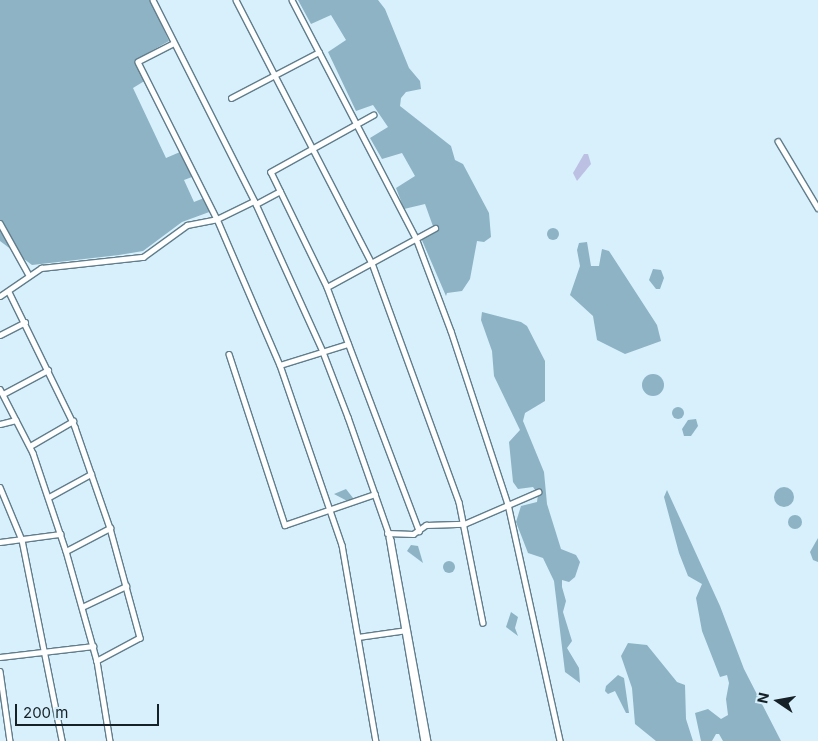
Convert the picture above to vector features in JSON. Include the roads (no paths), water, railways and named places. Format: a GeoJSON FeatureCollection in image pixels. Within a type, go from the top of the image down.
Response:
{"type":"FeatureCollection","features":[{"type":"Feature","properties":{"kind":"street"},"geometry":{"type":"LineString","coordinates":[[153,0],[173,44],[255,202],[323,352],[375,494],[398,569],[426,741]]}},
{"type":"Feature","properties":{"kind":"street"},"geometry":{"type":"LineString","coordinates":[[236,0],[273,76],[372,263],[456,492],[483,623]]}},
{"type":"Feature","properties":{"kind":"street"},"geometry":{"type":"LineString","coordinates":[[292,0],[416,238],[451,331],[508,504],[560,741]]}},
{"type":"Feature","properties":{"kind":"street"},"geometry":{"type":"LineString","coordinates":[[173,44],[138,62],[217,219],[280,365],[350,576],[358,637],[376,741]]}},
{"type":"Feature","properties":{"kind":"street"},"geometry":{"type":"LineString","coordinates":[[232,98],[319,52]]}},
{"type":"Feature","properties":{"kind":"street"},"geometry":{"type":"LineString","coordinates":[[374,116],[271,172],[327,287],[419,531]]}},
{"type":"Feature","properties":{"kind":"street"},"geometry":{"type":"LineString","coordinates":[[778,141],[818,208]]}},
{"type":"Feature","properties":{"kind":"street"},"geometry":{"type":"LineString","coordinates":[[0,296],[9,292],[29,275],[41,268],[142,257],[187,225],[217,219],[280,192]]}},
{"type":"Feature","properties":{"kind":"street"},"geometry":{"type":"LineString","coordinates":[[0,222],[29,275]]}},
{"type":"Feature","properties":{"kind":"street"},"geometry":{"type":"LineString","coordinates":[[327,287],[435,228]]}},
{"type":"Feature","properties":{"kind":"street"},"geometry":{"type":"LineString","coordinates":[[9,292],[72,421],[110,528],[140,638],[97,660]]}},
{"type":"Feature","properties":{"kind":"street"},"geometry":{"type":"LineString","coordinates":[[1,332],[25,322]]}},
{"type":"Feature","properties":{"kind":"street"},"geometry":{"type":"LineString","coordinates":[[280,365],[348,344]]}},
{"type":"Feature","properties":{"kind":"street"},"geometry":{"type":"LineString","coordinates":[[229,354],[285,524],[330,511],[375,494]]}},
{"type":"Feature","properties":{"kind":"street"},"geometry":{"type":"LineString","coordinates":[[3,394],[48,370]]}},
{"type":"Feature","properties":{"kind":"street"},"geometry":{"type":"LineString","coordinates":[[0,389],[30,446],[66,551],[97,660],[110,741]]}},
{"type":"Feature","properties":{"kind":"street"},"geometry":{"type":"LineString","coordinates":[[0,424],[16,420]]}},
{"type":"Feature","properties":{"kind":"street"},"geometry":{"type":"LineString","coordinates":[[30,446],[72,421]]}},
{"type":"Feature","properties":{"kind":"street"},"geometry":{"type":"LineString","coordinates":[[49,498],[91,474]]}},
{"type":"Feature","properties":{"kind":"street"},"geometry":{"type":"LineString","coordinates":[[0,487],[22,540],[62,741]]}},
{"type":"Feature","properties":{"kind":"street"},"geometry":{"type":"LineString","coordinates":[[388,535],[413,534],[426,525],[464,524],[538,492]]}},
{"type":"Feature","properties":{"kind":"street"},"geometry":{"type":"LineString","coordinates":[[66,551],[110,528]]}},
{"type":"Feature","properties":{"kind":"street"},"geometry":{"type":"LineString","coordinates":[[0,542],[60,534]]}},
{"type":"Feature","properties":{"kind":"street"},"geometry":{"type":"LineString","coordinates":[[82,608],[126,586]]}},
{"type":"Feature","properties":{"kind":"street"},"geometry":{"type":"LineString","coordinates":[[358,637],[407,630]]}},
{"type":"Feature","properties":{"kind":"street"},"geometry":{"type":"LineString","coordinates":[[0,658],[93,646]]}},
{"type":"Feature","properties":{"kind":"street"},"geometry":{"type":"LineString","coordinates":[[0,671],[10,741]]}}]}
